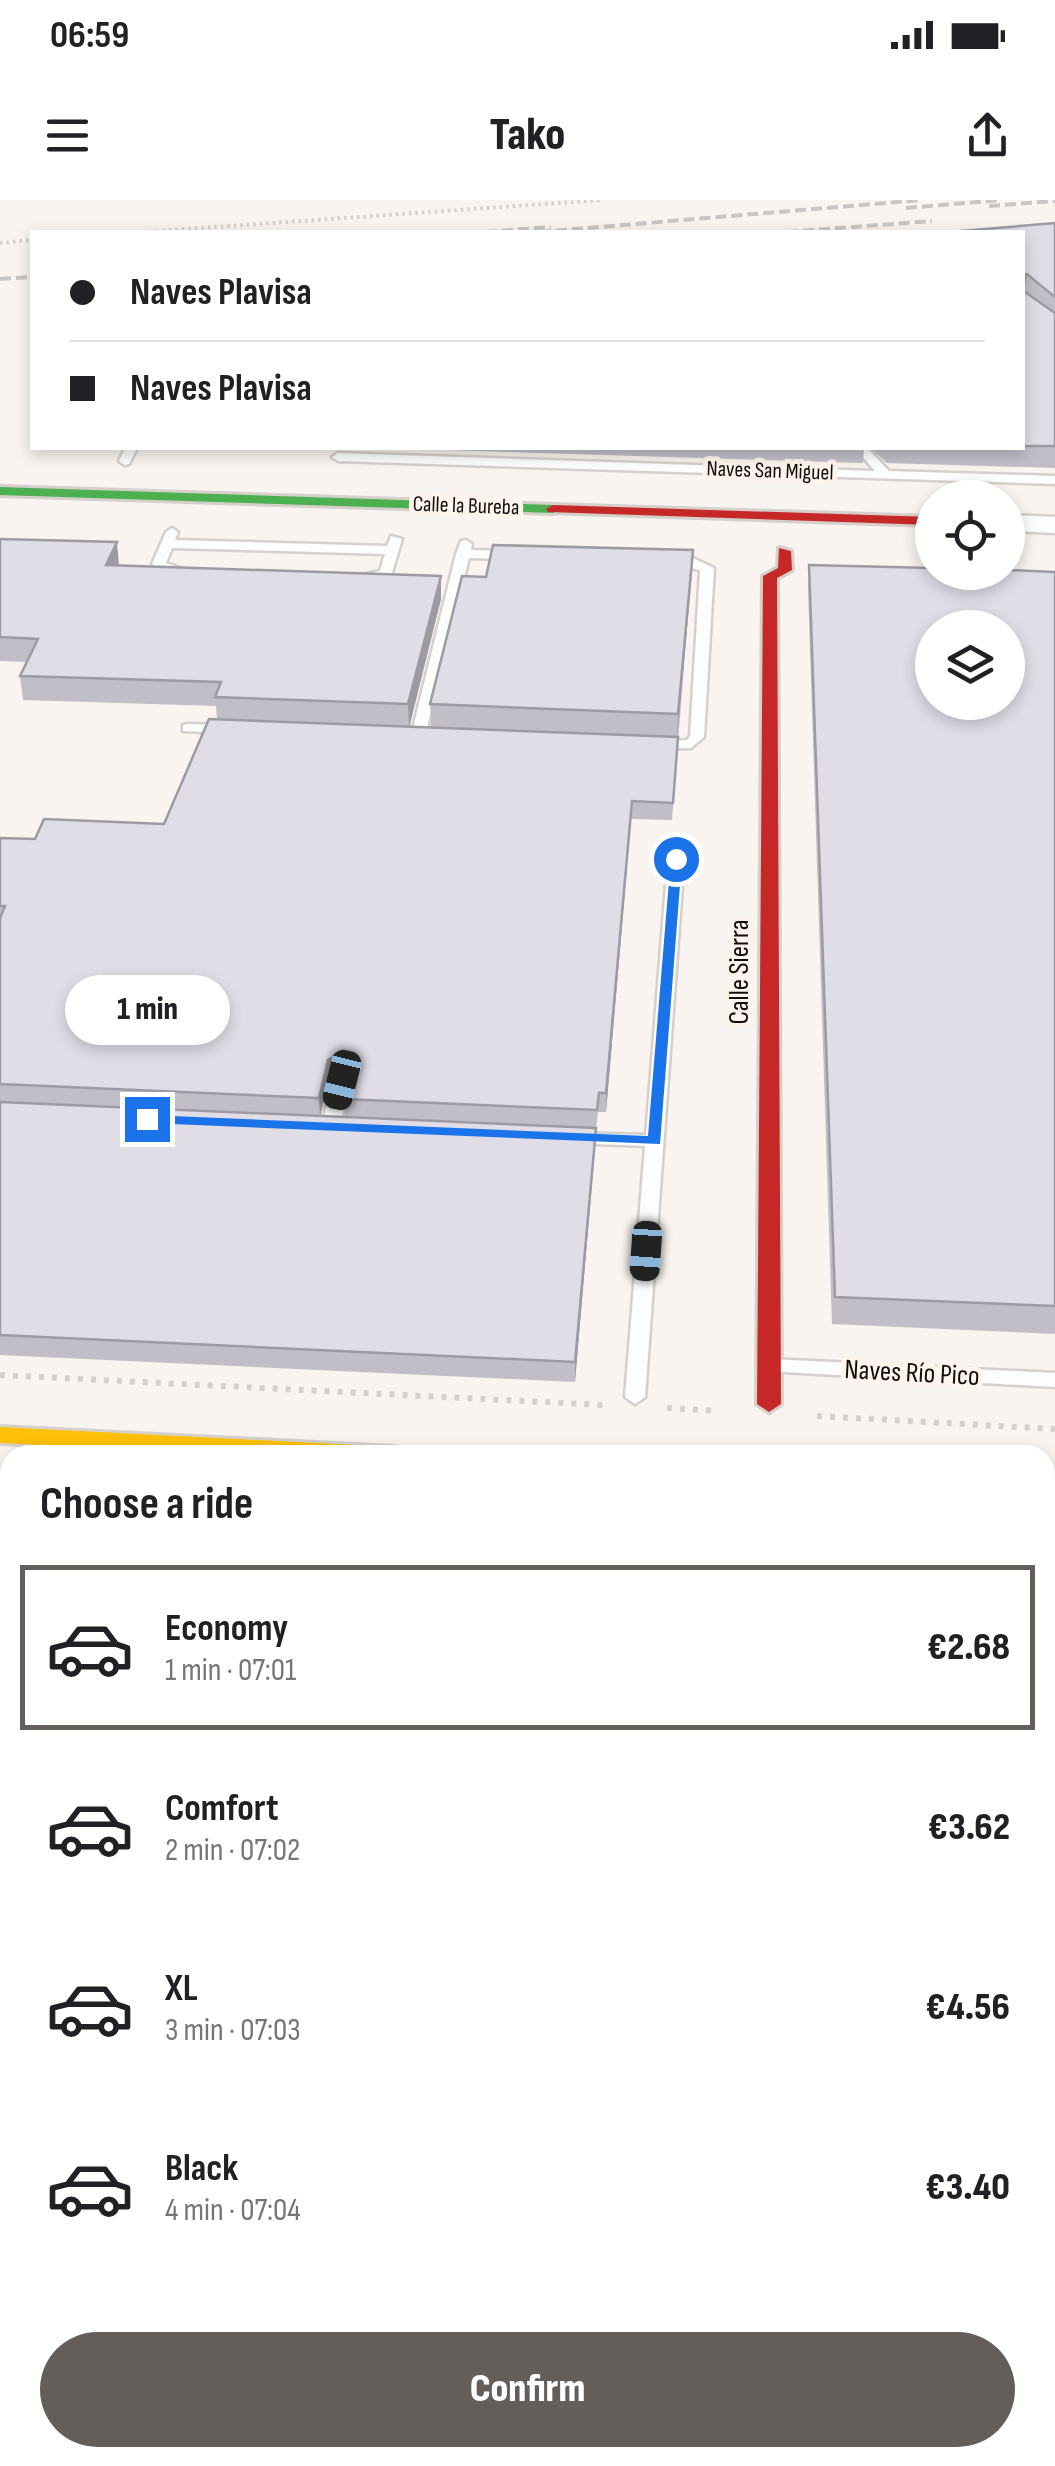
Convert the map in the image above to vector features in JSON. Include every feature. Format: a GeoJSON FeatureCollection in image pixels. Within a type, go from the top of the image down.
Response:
{"type":"FeatureCollection","features":[{"type":"Feature","properties":{"kind":"street","name":"Calle la Bureba"},"geometry":{"type":"LineString","coordinates":[[0,491],[915,520]]}},
{"type":"Feature","properties":{"kind":"street"},"geometry":{"type":"LineString","coordinates":[[1025,524],[1055,525]]}},
{"type":"Feature","properties":{"kind":"street","name":"Calle Sierra"},"geometry":{"type":"LineString","coordinates":[[768,1404],[770,576],[791,564]]}},
{"type":"Feature","properties":{"kind":"street"},"geometry":{"type":"LineString","coordinates":[[0,1435],[198,1445]]}},
{"type":"Feature","properties":{"kind":"lane"},"geometry":{"type":"LineString","coordinates":[[125,461],[131,450]]}},
{"type":"Feature","properties":{"kind":"lane"},"geometry":{"type":"LineString","coordinates":[[525,450],[537,470]]}},
{"type":"Feature","properties":{"kind":"lane","name":"Naves San Miguel"},"geometry":{"type":"LineString","coordinates":[[862,450],[886,475]]}},
{"type":"Feature","properties":{"kind":"lane","name":"Naves San Miguel"},"geometry":{"type":"LineString","coordinates":[[338,457],[537,470],[1055,480]]}},
{"type":"Feature","properties":{"kind":"lane"},"geometry":{"type":"LineString","coordinates":[[198,575],[178,574],[158,564],[170,538],[395,545],[386,572],[374,578],[336,580]]}},
{"type":"Feature","properties":{"kind":"lane"},"geometry":{"type":"LineString","coordinates":[[438,736],[410,735],[464,548],[540,556]]}},
{"type":"Feature","properties":{"kind":"lane"},"geometry":{"type":"LineString","coordinates":[[638,744],[691,744],[697,737],[707,568],[688,561],[654,560]]}},
{"type":"Feature","properties":{"kind":"lane"},"geometry":{"type":"LineString","coordinates":[[188,728],[248,730]]}},
{"type":"Feature","properties":{"kind":"lane"},"geometry":{"type":"LineString","coordinates":[[635,1398],[676,859]]}},
{"type":"Feature","properties":{"kind":"lane"},"geometry":{"type":"LineString","coordinates":[[330,1127],[342,1080]]}},
{"type":"Feature","properties":{"kind":"lane"},"geometry":{"type":"LineString","coordinates":[[560,1137],[655,1141]]}},
{"type":"Feature","properties":{"kind":"lane","name":"Naves Río Pico"},"geometry":{"type":"LineString","coordinates":[[768,1366],[1055,1380]]}},
{"type":"Feature","properties":{"kind":"path"},"geometry":{"type":"LineString","coordinates":[[171,230],[602,200]]}},
{"type":"Feature","properties":{"kind":"path"},"geometry":{"type":"LineString","coordinates":[[0,243],[30,240]]}},
{"type":"Feature","properties":{"kind":"path"},"geometry":{"type":"LineString","coordinates":[[0,1375],[615,1406]]}},
{"type":"Feature","properties":{"kind":"path"},"geometry":{"type":"LineString","coordinates":[[654,1408],[730,1412]]}},
{"type":"Feature","properties":{"kind":"path"},"geometry":{"type":"LineString","coordinates":[[806,1416],[1055,1428]]}},
{"type":"Feature","properties":{"kind":"building"},"geometry":{"type":"Polygon","coordinates":[[[1055,223],[1055,297],[1025,274],[1025,230],[973,230],[1055,223]]]}},
{"type":"Feature","properties":{"kind":"building"},"geometry":{"type":"Polygon","coordinates":[[[1025,292],[1055,313],[1055,446],[1025,446],[1025,292]]]}},
{"type":"Feature","properties":{"kind":"building"},"geometry":{"type":"Polygon","coordinates":[[[0,539],[117,542],[106,565],[441,576],[408,704],[215,697],[221,682],[20,676],[38,639],[0,637],[0,539]]]}},
{"type":"Feature","properties":{"kind":"building"},"geometry":{"type":"Polygon","coordinates":[[[493,545],[693,550],[678,714],[430,704],[462,576],[486,577],[493,545]]]}},
{"type":"Feature","properties":{"kind":"building"},"geometry":{"type":"Polygon","coordinates":[[[809,565],[915,568],[915,590],[1025,590],[1025,571],[1055,572],[1055,1306],[835,1297],[809,565]]]}},
{"type":"Feature","properties":{"kind":"building"},"geometry":{"type":"Polygon","coordinates":[[[209,719],[678,737],[673,803],[632,801],[606,1093],[599,1093],[597,1110],[344,1099],[354,1062],[343,1053],[328,1060],[319,1098],[0,1084],[0,918],[5,906],[0,906],[0,838],[35,839],[44,819],[164,824],[209,719]]]}},
{"type":"Feature","properties":{"kind":"building"},"geometry":{"type":"Polygon","coordinates":[[[0,1102],[596,1128],[575,1362],[0,1335],[0,1102]]]}},
{"type":"Feature","properties":{"kind":"railway"},"geometry":{"type":"LineString","coordinates":[[564,230],[921,200]]}},
{"type":"Feature","properties":{"kind":"railway"},"geometry":{"type":"LineString","coordinates":[[906,208],[1001,200]]}},
{"type":"Feature","properties":{"kind":"railway"},"geometry":{"type":"LineString","coordinates":[[989,206],[1055,201]]}},
{"type":"Feature","properties":{"kind":"railway"},"geometry":{"type":"LineString","coordinates":[[813,230],[932,221]]}},
{"type":"Feature","properties":{"kind":"railway"},"geometry":{"type":"LineString","coordinates":[[512,230],[551,227]]}},
{"type":"Feature","properties":{"kind":"railway"},"geometry":{"type":"LineString","coordinates":[[0,279],[30,277]]}},
{"type":"Feature","properties":{"kind":"traffic: fast"},"geometry":{"type":"LineString","coordinates":[[0,491],[553,509]]}},
{"type":"Feature","properties":{"kind":"traffic: slow"},"geometry":{"type":"LineString","coordinates":[[0,1435],[198,1445]]}},
{"type":"Feature","properties":{"kind":"traffic: jam"},"geometry":{"type":"LineString","coordinates":[[553,509],[915,520]]}},
{"type":"Feature","properties":{"kind":"traffic: jam"},"geometry":{"type":"LineString","coordinates":[[769,1404],[770,576],[785,570],[784,551]]}},
{"type":"Feature","properties":{"kind":"route"},"geometry":{"type":"LineString","coordinates":[[147,1119],[655,1141],[676,859]]}}]}
